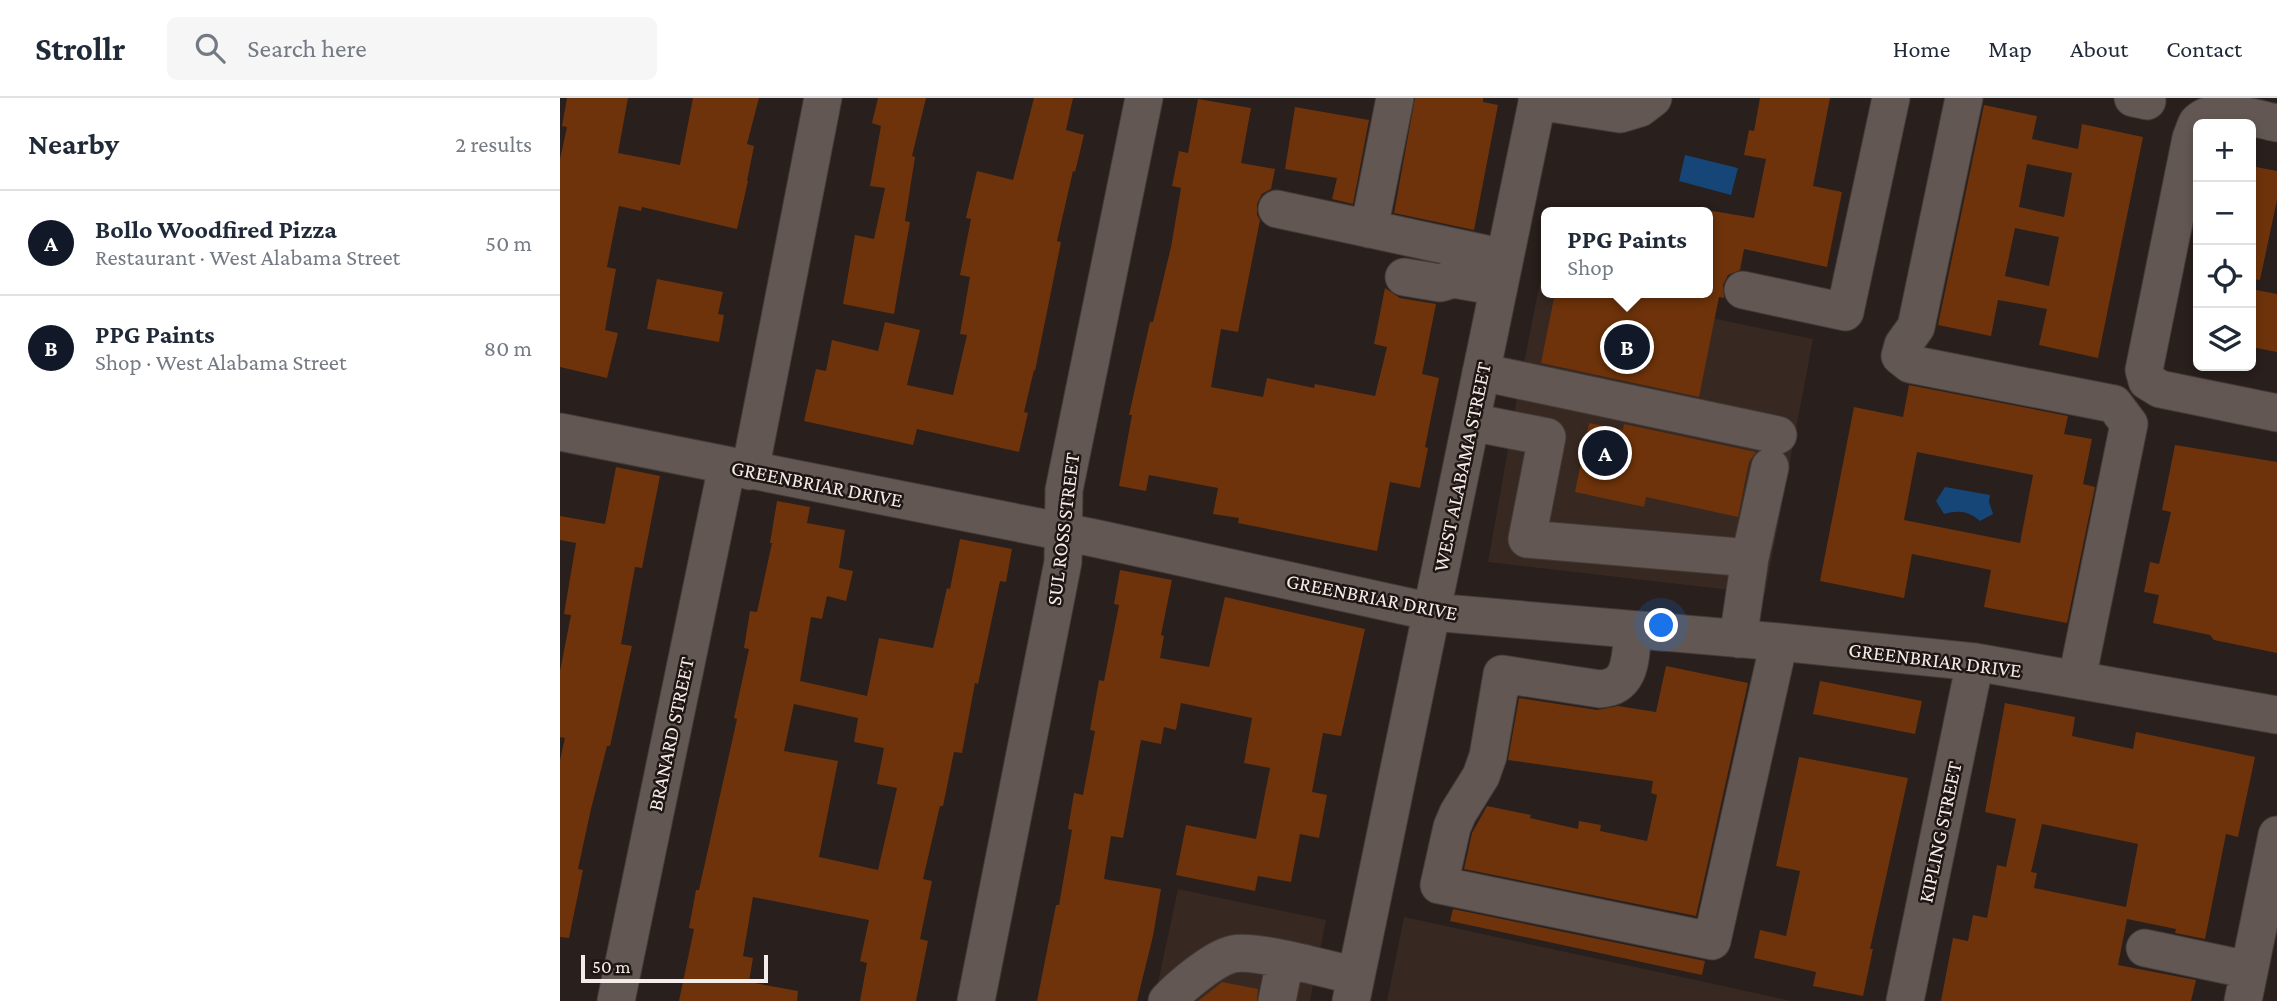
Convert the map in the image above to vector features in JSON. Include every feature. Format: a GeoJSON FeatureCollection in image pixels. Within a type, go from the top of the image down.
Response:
{"type":"FeatureCollection","features":[{"type":"Feature","properties":{"kind":"street","name":"BRANARD STREET"},"geometry":{"type":"LineString","coordinates":[[616,1001],[823,98]]}},
{"type":"Feature","properties":{"kind":"street","name":"SUL ROSS STREET"},"geometry":{"type":"LineString","coordinates":[[976,1001],[1063,562],[1064,490],[1143,98]]}},
{"type":"Feature","properties":{"kind":"street"},"geometry":{"type":"LineString","coordinates":[[1369,229],[1395,98]]}},
{"type":"Feature","properties":{"kind":"street"},"geometry":{"type":"LineString","coordinates":[[1538,99],[1620,114],[1640,108],[1653,98]]}},
{"type":"Feature","properties":{"kind":"street"},"geometry":{"type":"LineString","coordinates":[[1743,290],[1845,312],[1891,98]]}},
{"type":"Feature","properties":{"kind":"street"},"geometry":{"type":"LineString","coordinates":[[1964,98],[1916,327],[1903,345],[1900,356],[1909,364],[2114,404],[2129,424],[2077,679]]}},
{"type":"Feature","properties":{"kind":"street","name":"WEST ALABAMA STREET"},"geometry":{"type":"LineString","coordinates":[[1354,988],[1538,99]]}},
{"type":"Feature","properties":{"kind":"street"},"geometry":{"type":"LineString","coordinates":[[2265,114],[2209,115],[2197,123],[2191,138],[2144,370],[2147,381],[2160,389],[2277,413]]}},
{"type":"Feature","properties":{"kind":"street"},"geometry":{"type":"LineString","coordinates":[[1277,209],[1369,229],[1502,273]]}},
{"type":"Feature","properties":{"kind":"street"},"geometry":{"type":"LineString","coordinates":[[1404,277],[1440,283],[1502,273]]}},
{"type":"Feature","properties":{"kind":"street"},"geometry":{"type":"LineString","coordinates":[[1481,372],[1774,451],[1749,558],[1738,639]]}},
{"type":"Feature","properties":{"kind":"street"},"geometry":{"type":"LineString","coordinates":[[1471,422],[1547,437],[1527,539],[1749,558]]}},
{"type":"Feature","properties":{"kind":"street","name":"GREENBRIAR DRIVE"},"geometry":{"type":"LineString","coordinates":[[560,432],[1062,534],[1094,538],[1432,612],[1975,662],[2277,715]]}},
{"type":"Feature","properties":{"kind":"street"},"geometry":{"type":"LineString","coordinates":[[1633,630],[1629,667],[1621,682],[1612,688],[1600,689],[1502,674],[1488,755],[1481,776],[1452,827],[1439,885],[1712,941],[1779,642]]}},
{"type":"Feature","properties":{"kind":"street","name":"KIPLING STREET"},"geometry":{"type":"LineString","coordinates":[[1905,1001],[1975,662]]}},
{"type":"Feature","properties":{"kind":"street"},"geometry":{"type":"LineString","coordinates":[[2146,948],[2250,992],[2277,835]]}},
{"type":"Feature","properties":{"kind":"street"},"geometry":{"type":"LineString","coordinates":[[1167,1001],[1215,962],[1233,954],[1253,954],[1285,961],[1354,988]]}},
{"type":"Feature","properties":{"kind":"street"},"geometry":{"type":"LineString","coordinates":[[1277,1001],[1285,961]]}},
{"type":"Feature","properties":{"kind":"shaded area"},"geometry":{"type":"Polygon","coordinates":[[[1540,282],[1541,298],[1616,298],[1813,339],[1765,594],[1488,562],[1540,282]]]}},
{"type":"Feature","properties":{"kind":"shaded area"},"geometry":{"type":"Polygon","coordinates":[[[1178,889],[1326,920],[1310,1001],[1154,1001],[1178,889]]]}},
{"type":"Feature","properties":{"kind":"shaded area"},"geometry":{"type":"Polygon","coordinates":[[[1404,917],[1728,987],[1792,1001],[1387,1001],[1404,917]]]}},
{"type":"Feature","properties":{"kind":"water"},"geometry":{"type":"Polygon","coordinates":[[[1685,155],[1738,168],[1731,195],[1679,181],[1685,155]]]}},
{"type":"Feature","properties":{"kind":"water"},"geometry":{"type":"Polygon","coordinates":[[[1945,487],[1990,495],[1993,514],[1980,521],[1964,512],[1944,514],[1936,501],[1945,487]]]}},
{"type":"Feature","properties":{"kind":"building"},"geometry":{"type":"Polygon","coordinates":[[[567,98],[628,98],[618,153],[680,165],[693,98],[759,98],[747,144],[754,146],[737,229],[642,207],[641,211],[619,206],[607,267],[616,269],[605,330],[618,333],[607,378],[560,367],[560,159],[567,127],[562,126],[567,98]]]}},
{"type":"Feature","properties":{"kind":"building"},"geometry":{"type":"Polygon","coordinates":[[[878,98],[926,98],[912,156],[915,157],[905,221],[910,222],[894,314],[843,304],[855,235],[874,239],[885,188],[870,186],[881,126],[872,123],[878,98]]]}},
{"type":"Feature","properties":{"kind":"building"},"geometry":{"type":"Polygon","coordinates":[[[1034,98],[1073,98],[1066,130],[1084,135],[1057,241],[1061,242],[1024,412],[1028,413],[1019,452],[917,429],[913,445],[804,421],[816,369],[826,371],[832,340],[878,351],[885,322],[920,330],[907,385],[953,395],[967,335],[960,334],[970,277],[960,275],[971,219],[966,218],[977,171],[1013,180],[1034,98]]]}},
{"type":"Feature","properties":{"kind":"building"},"geometry":{"type":"Polygon","coordinates":[[[1415,98],[1483,98],[1483,102],[1498,105],[1474,230],[1394,213],[1415,98]]]}},
{"type":"Feature","properties":{"kind":"building"},"geometry":{"type":"Polygon","coordinates":[[[1760,98],[1830,98],[1813,186],[1842,192],[1827,267],[1744,249],[1740,270],[1728,275],[1723,285],[1724,298],[1719,297],[1699,397],[1541,363],[1554,298],[1713,298],[1713,211],[1754,218],[1766,159],[1744,155],[1749,130],[1754,131],[1760,98]]]}},
{"type":"Feature","properties":{"kind":"building"},"geometry":{"type":"Polygon","coordinates":[[[1198,99],[1251,108],[1241,163],[1275,169],[1271,189],[1262,194],[1257,204],[1260,220],[1238,332],[1221,329],[1211,387],[1263,397],[1267,378],[1314,388],[1315,384],[1375,396],[1387,347],[1374,344],[1385,288],[1400,298],[1436,304],[1422,374],[1439,378],[1420,488],[1390,482],[1377,551],[1238,523],[1239,518],[1213,514],[1218,488],[1149,475],[1146,491],[1119,486],[1132,415],[1129,415],[1150,322],[1153,322],[1171,247],[1181,188],[1172,186],[1179,151],[1188,153],[1198,99]]]}},
{"type":"Feature","properties":{"kind":"building"},"geometry":{"type":"Polygon","coordinates":[[[1984,105],[2037,116],[2032,139],[2078,149],[2082,124],[2143,137],[2098,358],[2039,345],[2047,309],[1998,300],[1991,336],[1938,325],[1984,105]],[[2027,164],[2019,207],[2064,217],[2072,173],[2027,164]],[[2015,228],[2005,276],[2049,286],[2059,237],[2015,228]]]}},
{"type":"Feature","properties":{"kind":"building"},"geometry":{"type":"Polygon","coordinates":[[[1295,107],[1369,120],[1353,204],[1332,199],[1337,178],[1285,169],[1295,107]]]}},
{"type":"Feature","properties":{"kind":"building"},"geometry":{"type":"Polygon","coordinates":[[[2256,167],[2277,171],[2277,200],[2260,280],[2256,280],[2256,167]]]}},
{"type":"Feature","properties":{"kind":"building"},"geometry":{"type":"Polygon","coordinates":[[[657,279],[723,292],[718,314],[724,315],[719,342],[647,329],[657,279]]]}},
{"type":"Feature","properties":{"kind":"building"},"geometry":{"type":"Polygon","coordinates":[[[2256,290],[2277,294],[2277,352],[2256,348],[2256,290]]]}},
{"type":"Feature","properties":{"kind":"building"},"geometry":{"type":"Polygon","coordinates":[[[1909,385],[2068,416],[2064,434],[2092,439],[2083,484],[2095,487],[2067,623],[1984,607],[1991,570],[1912,554],[1904,598],[1820,581],[1854,407],[1903,417],[1909,385]],[[1917,452],[1904,520],[2020,543],[2033,475],[1917,452]]]}},
{"type":"Feature","properties":{"kind":"building"},"geometry":{"type":"Polygon","coordinates":[[[1589,423],[1623,430],[1624,424],[1756,452],[1749,462],[1738,517],[1646,497],[1644,507],[1575,492],[1589,423]]]}},
{"type":"Feature","properties":{"kind":"building"},"geometry":{"type":"Polygon","coordinates":[[[2175,445],[2277,462],[2277,653],[2214,640],[2210,635],[2153,623],[2159,595],[2144,592],[2150,562],[2159,564],[2171,512],[2162,510],[2175,445]]]}},
{"type":"Feature","properties":{"kind":"building"},"geometry":{"type":"Polygon","coordinates":[[[616,467],[660,476],[642,568],[635,567],[621,644],[632,646],[610,746],[607,746],[578,869],[583,870],[569,938],[560,937],[560,760],[565,738],[560,737],[560,671],[571,615],[564,614],[576,543],[560,540],[560,516],[605,524],[616,467]]]}},
{"type":"Feature","properties":{"kind":"building"},"geometry":{"type":"Polygon","coordinates":[[[777,501],[810,507],[807,523],[845,530],[839,568],[853,571],[846,601],[827,596],[822,619],[811,617],[800,681],[867,696],[879,638],[933,648],[947,588],[950,589],[960,539],[1012,549],[1006,582],[1000,581],[978,684],[975,683],[962,753],[954,752],[943,806],[940,806],[923,879],[932,881],[920,939],[928,941],[916,1001],[860,1001],[867,963],[860,961],[869,920],[753,897],[743,956],[753,958],[749,982],[798,991],[797,1001],[679,1001],[694,929],[689,928],[696,890],[699,890],[737,719],[734,718],[749,649],[744,648],[750,611],[757,612],[777,501]],[[794,704],[784,751],[838,761],[819,857],[878,870],[897,788],[877,784],[884,748],[854,742],[858,718],[794,704]]]}},
{"type":"Feature","properties":{"kind":"building"},"geometry":{"type":"Polygon","coordinates":[[[1120,570],[1172,580],[1161,635],[1164,636],[1160,658],[1209,667],[1225,597],[1365,629],[1341,736],[1323,733],[1312,792],[1327,795],[1319,838],[1300,834],[1291,882],[1258,876],[1255,891],[1176,875],[1186,825],[1256,839],[1270,768],[1244,763],[1252,718],[1181,703],[1176,730],[1164,727],[1161,744],[1141,740],[1123,838],[1111,836],[1104,879],[1161,889],[1137,1001],[1037,1001],[1056,905],[1059,905],[1072,830],[1068,829],[1074,793],[1083,795],[1095,731],[1090,730],[1099,680],[1104,681],[1119,605],[1114,604],[1120,570]]]}},
{"type":"Feature","properties":{"kind":"building"},"geometry":{"type":"Polygon","coordinates":[[[1666,666],[1748,683],[1696,916],[1464,869],[1472,833],[1487,806],[1578,829],[1579,821],[1601,825],[1600,831],[1647,841],[1657,795],[1651,793],[1653,781],[1508,760],[1519,698],[1597,710],[1618,706],[1656,712],[1666,666]]]}},
{"type":"Feature","properties":{"kind":"building"},"geometry":{"type":"Polygon","coordinates":[[[1820,681],[1922,701],[1915,734],[1813,714],[1820,681]]]}},
{"type":"Feature","properties":{"kind":"building"},"geometry":{"type":"Polygon","coordinates":[[[2005,703],[2075,717],[2072,736],[2133,749],[2136,732],[2255,757],[2238,837],[2226,834],[2205,939],[2175,933],[2176,929],[2127,919],[2118,965],[2196,980],[2191,1001],[1941,1001],[1953,938],[1968,941],[1973,915],[1987,918],[1997,865],[2006,867],[2016,819],[1985,812],[2005,703]],[[2042,824],[2031,872],[2037,873],[2034,888],[2126,907],[2138,844],[2042,824]]]}},
{"type":"Feature","properties":{"kind":"building"},"geometry":{"type":"Polygon","coordinates":[[[1799,757],[1908,778],[1870,949],[1873,949],[1863,996],[1813,986],[1816,972],[1754,958],[1760,930],[1786,936],[1800,871],[1776,866],[1799,757]]]}},
{"type":"Feature","properties":{"kind":"building"},"geometry":{"type":"Polygon","coordinates":[[[1453,909],[1705,961],[1702,975],[1450,921],[1453,909]]]}},
{"type":"Feature","properties":{"kind":"building"},"geometry":{"type":"Polygon","coordinates":[[[1222,982],[1258,989],[1257,1001],[1198,1001],[1222,982]]]}},
{"type":"Feature","properties":{"kind":"place","name":"PPG Paints"},"geometry":{"type":"Point","coordinates":[1627,347]}},
{"type":"Feature","properties":{"kind":"place","name":"Bollo Woodfired Pizza"},"geometry":{"type":"Point","coordinates":[1605,453]}}]}
